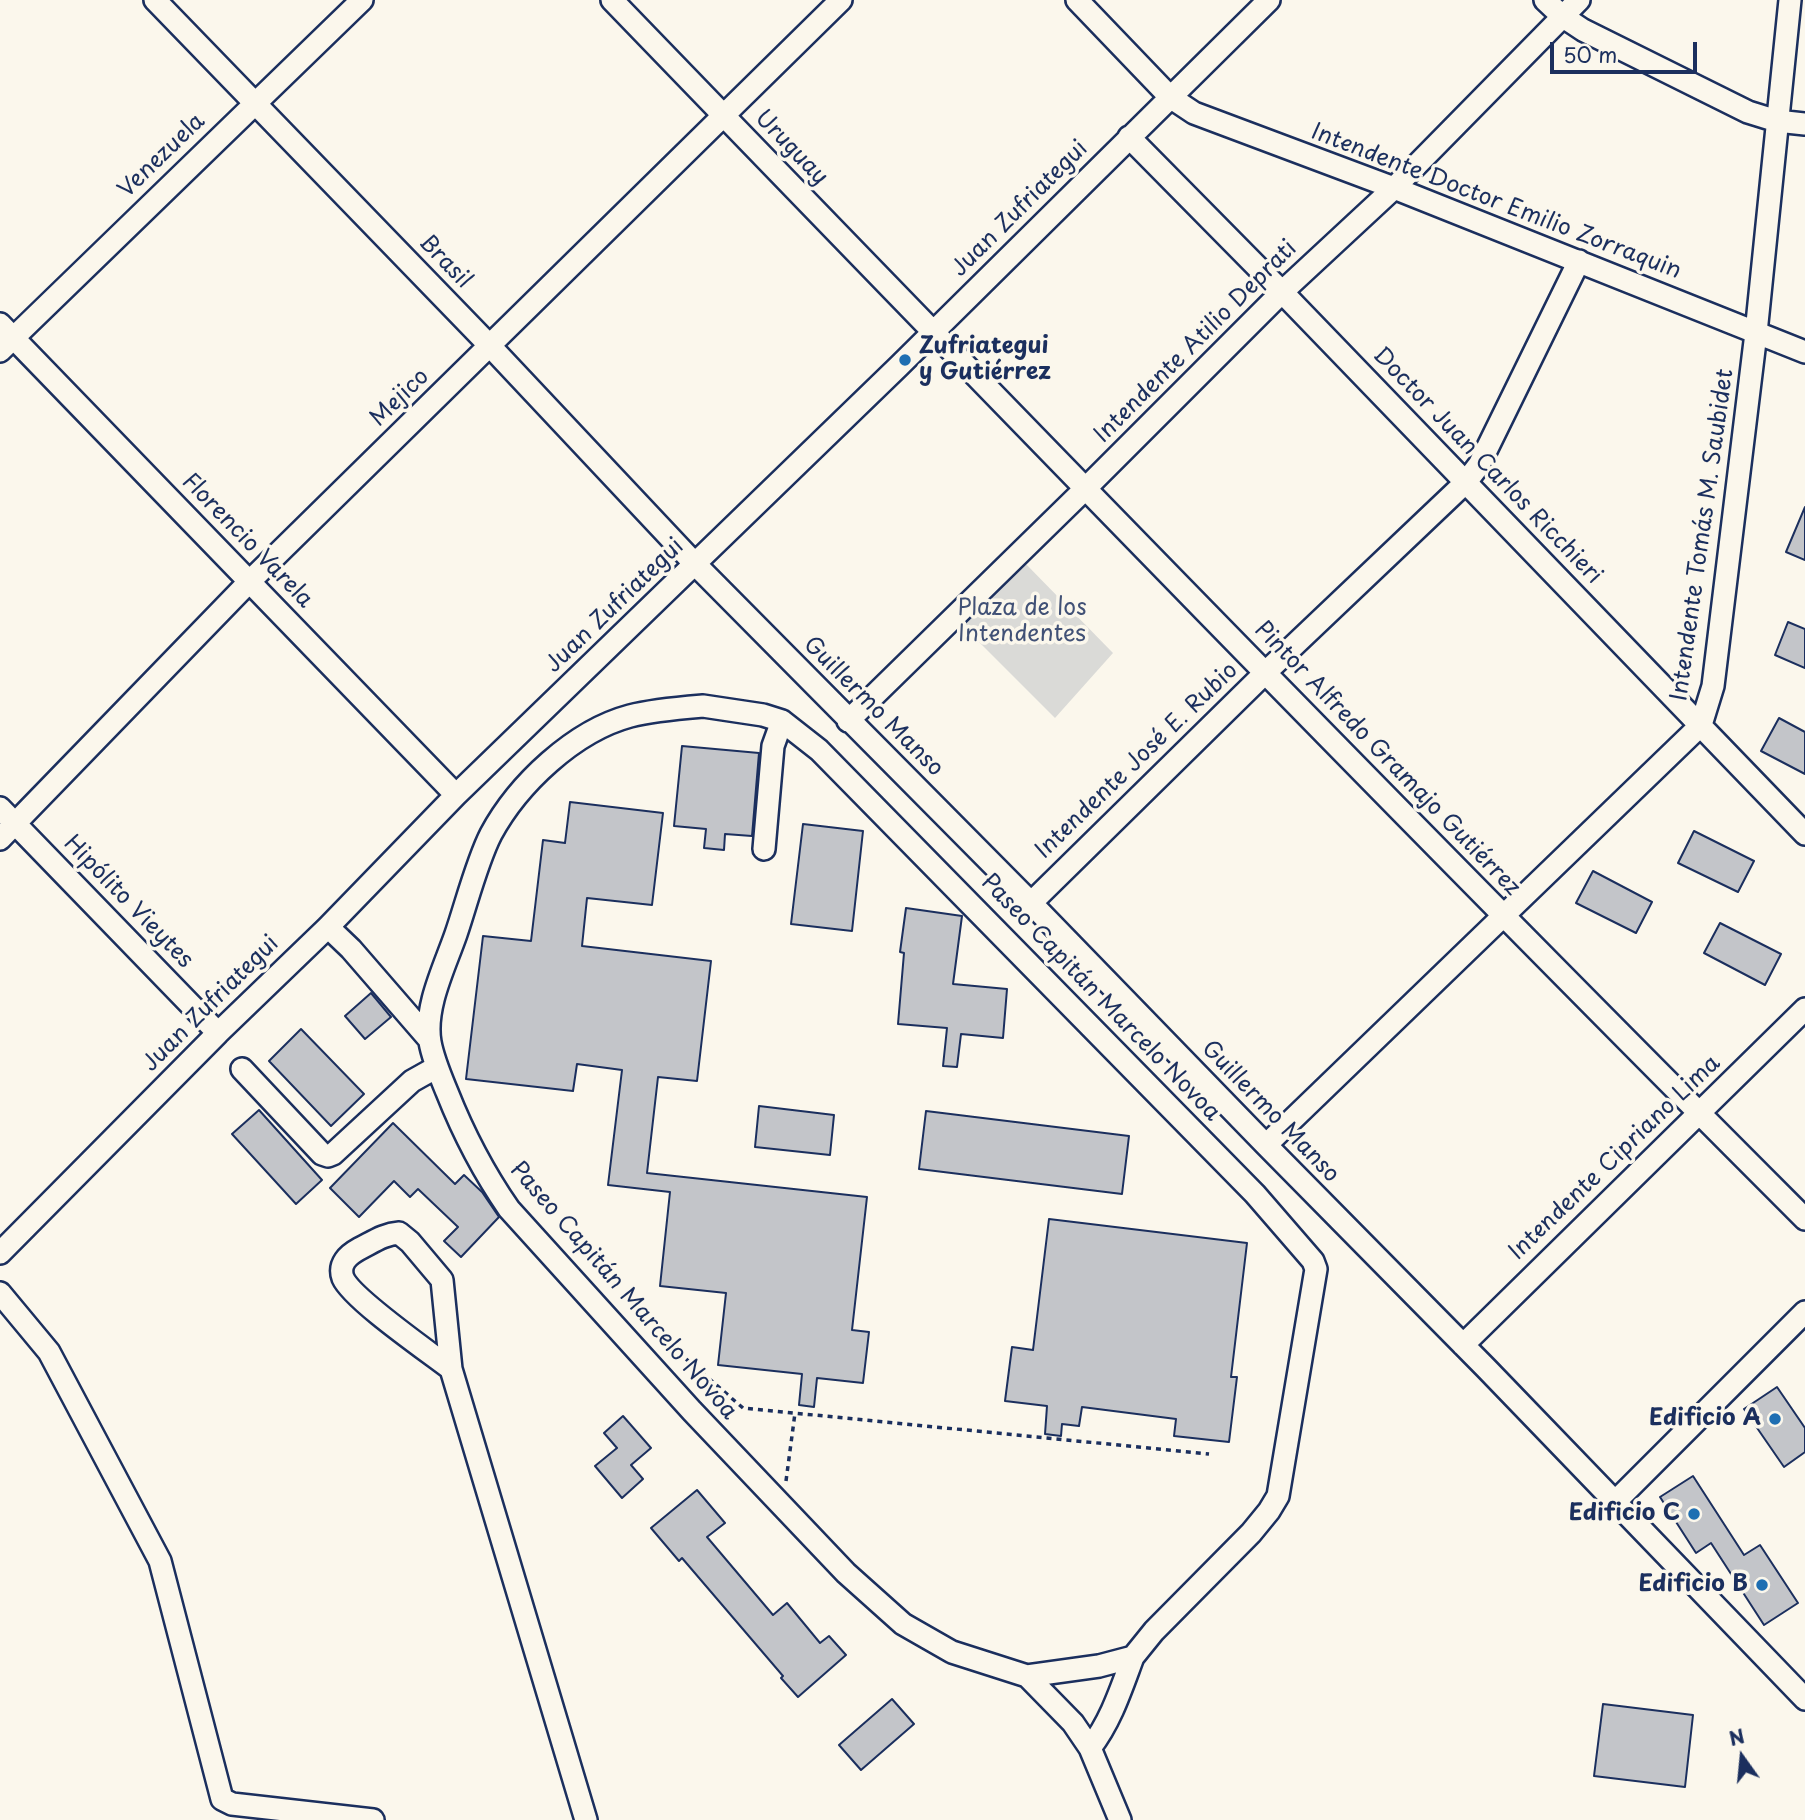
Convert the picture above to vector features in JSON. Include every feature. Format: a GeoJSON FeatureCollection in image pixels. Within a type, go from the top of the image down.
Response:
{"type":"FeatureCollection","features":[{"type":"Feature","properties":{"kind":"street","name":"Brasil"},"geometry":{"type":"LineString","coordinates":[[155,0],[491,347],[695,564]]}},
{"type":"Feature","properties":{"kind":"street","name":"Venezuela"},"geometry":{"type":"LineString","coordinates":[[4,338],[362,0]]}},
{"type":"Feature","properties":{"kind":"street","name":"Uruguay"},"geometry":{"type":"LineString","coordinates":[[612,0],[932,333]]}},
{"type":"Feature","properties":{"kind":"street","name":"Mejico"},"geometry":{"type":"LineString","coordinates":[[0,839],[249,582],[841,0]]}},
{"type":"Feature","properties":{"kind":"street","name":"Intendente Doctor Emilio Zorraquin"},"geometry":{"type":"LineString","coordinates":[[1077,0],[1170,97],[1194,113],[1394,188],[1805,352]]}},
{"type":"Feature","properties":{"kind":"street","name":"Juan Zufriategui"},"geometry":{"type":"LineString","coordinates":[[0,1252],[218,1033],[328,927],[456,795],[932,333],[1269,0]]}},
{"type":"Feature","properties":{"kind":"street"},"geometry":{"type":"LineString","coordinates":[[1545,0],[1583,30],[1748,113],[1777,121],[1805,124]]}},
{"type":"Feature","properties":{"kind":"street","name":"Intendente Atilio Deprati"},"geometry":{"type":"LineString","coordinates":[[848,721],[1282,292],[1394,188],[1579,0]]}},
{"type":"Feature","properties":{"kind":"street","name":"Intendente Tomás M. Saubidet"},"geometry":{"type":"LineString","coordinates":[[1266,1145],[1702,725],[1713,686],[1756,333],[1790,0]]}},
{"type":"Feature","properties":{"kind":"street","name":"Doctor Juan Carlos Ricchieri"},"geometry":{"type":"LineString","coordinates":[[1129,138],[1282,292],[1805,834]]}},
{"type":"Feature","properties":{"kind":"street","name":"Intendente José E. Rubio"},"geometry":{"type":"LineString","coordinates":[[1031,902],[1266,672],[1466,482],[1479,465],[1579,261]]}},
{"type":"Feature","properties":{"kind":"street","name":"Pintor Alfredo Gramajo Gutiérrez"},"geometry":{"type":"LineString","coordinates":[[932,333],[1504,917],[1805,1219]]}},
{"type":"Feature","properties":{"kind":"street","name":"Florencio Varela"},"geometry":{"type":"LineString","coordinates":[[4,338],[249,582],[456,795]]}},
{"type":"Feature","properties":{"kind":"street","name":"Guillermo Manso"},"geometry":{"type":"LineString","coordinates":[[695,564],[848,721],[1031,902],[1616,1501],[1805,1699]]}},
{"type":"Feature","properties":{"kind":"street","name":"Paseo Capitán Marcelo Novoa"},"geometry":{"type":"LineString","coordinates":[[703,706],[763,715],[782,721],[818,750],[847,779],[1255,1194],[1313,1261],[1316,1269],[1278,1496],[1251,1532],[1154,1631],[1133,1657],[1027,1676],[951,1652],[927,1640],[904,1624],[846,1573],[692,1411],[509,1209],[483,1172],[459,1122],[429,1039],[433,1004],[439,984],[490,837],[505,811],[547,765],[583,738],[602,728],[628,717],[663,710],[703,706]]}},
{"type":"Feature","properties":{"kind":"street"},"geometry":{"type":"LineString","coordinates":[[764,849],[774,746],[782,721]]}},
{"type":"Feature","properties":{"kind":"street","name":"Hipólito Vieytes"},"geometry":{"type":"LineString","coordinates":[[0,808],[218,1033]]}},
{"type":"Feature","properties":{"kind":"street"},"geometry":{"type":"LineString","coordinates":[[328,927],[429,1039]]}},
{"type":"Feature","properties":{"kind":"street","name":"Intendente Cipriano Lima"},"geometry":{"type":"LineString","coordinates":[[1463,1345],[1805,1009]]}},
{"type":"Feature","properties":{"kind":"street"},"geometry":{"type":"LineString","coordinates":[[242,1069],[322,1154],[328,1156],[412,1081],[437,1067]]}},
{"type":"Feature","properties":{"kind":"street"},"geometry":{"type":"LineString","coordinates":[[451,1368],[387,1321],[347,1285],[341,1269],[344,1260],[351,1253],[388,1234],[399,1233],[442,1280],[451,1368],[586,1820]]}},
{"type":"Feature","properties":{"kind":"street"},"geometry":{"type":"LineString","coordinates":[[0,1293],[49,1352],[160,1561],[222,1799],[232,1804],[373,1820]]}},
{"type":"Feature","properties":{"kind":"street"},"geometry":{"type":"LineString","coordinates":[[1616,1501],[1805,1312]]}},
{"type":"Feature","properties":{"kind":"street"},"geometry":{"type":"LineString","coordinates":[[1090,1748],[1112,1713],[1133,1657]]}},
{"type":"Feature","properties":{"kind":"street"},"geometry":{"type":"LineString","coordinates":[[1027,1676],[1066,1715],[1090,1748],[1120,1820]]}},
{"type":"Feature","properties":{"kind":"path"},"geometry":{"type":"LineString","coordinates":[[671,1346],[743,1408],[1209,1454]]}},
{"type":"Feature","properties":{"kind":"path"},"geometry":{"type":"LineString","coordinates":[[782,1506],[795,1413]]}},
{"type":"Feature","properties":{"kind":"green space","name":"Plaza de los Intendentes"},"geometry":{"type":"Polygon","coordinates":[[[1022,560],[1113,653],[1055,718],[959,622],[1022,560]]]}},
{"type":"Feature","properties":{"kind":"building"},"geometry":{"type":"Polygon","coordinates":[[[1805,507],[1805,560],[1786,552],[1805,507]]]}},
{"type":"Feature","properties":{"kind":"building"},"geometry":{"type":"Polygon","coordinates":[[[1788,622],[1805,629],[1805,668],[1775,655],[1788,622]]]}},
{"type":"Feature","properties":{"kind":"building"},"geometry":{"type":"Polygon","coordinates":[[[1779,718],[1805,732],[1805,774],[1761,751],[1779,718]]]}},
{"type":"Feature","properties":{"kind":"building"},"geometry":{"type":"Polygon","coordinates":[[[682,746],[759,753],[752,836],[725,834],[724,850],[704,848],[706,829],[674,826],[682,746]]]}},
{"type":"Feature","properties":{"kind":"building"},"geometry":{"type":"Polygon","coordinates":[[[570,802],[663,813],[652,905],[587,898],[582,946],[711,961],[697,1081],[658,1077],[647,1173],[867,1197],[852,1330],[869,1332],[863,1383],[817,1378],[814,1407],[799,1405],[802,1374],[718,1365],[726,1293],[660,1286],[670,1192],[608,1185],[622,1070],[577,1064],[573,1091],[466,1079],[483,936],[531,941],[543,840],[565,843],[570,802]]]}},
{"type":"Feature","properties":{"kind":"building"},"geometry":{"type":"Polygon","coordinates":[[[803,824],[863,831],[852,931],[791,924],[803,824]]]}},
{"type":"Feature","properties":{"kind":"building"},"geometry":{"type":"Polygon","coordinates":[[[1694,831],[1754,861],[1738,892],[1678,863],[1694,831]]]}},
{"type":"Feature","properties":{"kind":"building"},"geometry":{"type":"Polygon","coordinates":[[[1593,871],[1652,902],[1636,933],[1576,903],[1593,871]]]}},
{"type":"Feature","properties":{"kind":"building"},"geometry":{"type":"Polygon","coordinates":[[[906,908],[962,916],[953,984],[1007,989],[1003,1038],[961,1034],[957,1067],[943,1066],[947,1028],[898,1024],[904,953],[900,952],[906,908]]]}},
{"type":"Feature","properties":{"kind":"building"},"geometry":{"type":"Polygon","coordinates":[[[1720,923],[1781,954],[1765,985],[1704,953],[1720,923]]]}},
{"type":"Feature","properties":{"kind":"building"},"geometry":{"type":"Polygon","coordinates":[[[371,993],[391,1017],[365,1039],[345,1016],[371,993]]]}},
{"type":"Feature","properties":{"kind":"building"},"geometry":{"type":"Polygon","coordinates":[[[301,1029],[364,1094],[331,1126],[269,1061],[301,1029]]]}},
{"type":"Feature","properties":{"kind":"building"},"geometry":{"type":"Polygon","coordinates":[[[759,1106],[834,1115],[830,1155],[755,1147],[759,1106]]]}},
{"type":"Feature","properties":{"kind":"building"},"geometry":{"type":"Polygon","coordinates":[[[259,1110],[322,1180],[296,1204],[232,1134],[259,1110]]]}},
{"type":"Feature","properties":{"kind":"building"},"geometry":{"type":"Polygon","coordinates":[[[926,1111],[1129,1136],[1122,1194],[919,1169],[926,1111]]]}},
{"type":"Feature","properties":{"kind":"building"},"geometry":{"type":"Polygon","coordinates":[[[393,1123],[455,1184],[464,1175],[482,1192],[499,1217],[461,1257],[444,1241],[458,1227],[418,1189],[410,1197],[394,1181],[359,1217],[330,1188],[393,1123]]]}},
{"type":"Feature","properties":{"kind":"building"},"geometry":{"type":"Polygon","coordinates":[[[1049,1219],[1247,1243],[1231,1377],[1237,1377],[1229,1442],[1174,1436],[1176,1419],[1082,1407],[1079,1426],[1062,1424],[1061,1436],[1045,1434],[1047,1406],[1005,1401],[1012,1347],[1033,1350],[1049,1219]]]}},
{"type":"Feature","properties":{"kind":"building","name":"Edificio A"},"geometry":{"type":"Polygon","coordinates":[[[1777,1387],[1805,1428],[1805,1452],[1784,1467],[1744,1409],[1777,1387]]]}},
{"type":"Feature","properties":{"kind":"building"},"geometry":{"type":"Polygon","coordinates":[[[623,1416],[651,1448],[631,1465],[643,1479],[622,1498],[595,1466],[617,1448],[604,1433],[623,1416]]]}},
{"type":"Feature","properties":{"kind":"building"},"geometry":{"type":"Polygon","coordinates":[[[1693,1476],[1744,1555],[1760,1545],[1798,1603],[1764,1625],[1711,1543],[1696,1553],[1660,1497],[1693,1476]]]}},
{"type":"Feature","properties":{"kind":"building"},"geometry":{"type":"Polygon","coordinates":[[[697,1490],[725,1523],[707,1537],[773,1615],[787,1603],[820,1643],[829,1636],[846,1655],[798,1697],[682,1558],[679,1561],[651,1528],[697,1490]]]}},
{"type":"Feature","properties":{"kind":"building"},"geometry":{"type":"Polygon","coordinates":[[[892,1699],[914,1724],[861,1770],[839,1745],[892,1699]]]}},
{"type":"Feature","properties":{"kind":"building"},"geometry":{"type":"Polygon","coordinates":[[[1603,1704],[1693,1715],[1685,1787],[1594,1776],[1603,1704]]]}},
{"type":"Feature","properties":{"kind":"place","name":"Zufriategui y Gutiérrez"},"geometry":{"type":"Point","coordinates":[905,360]}},
{"type":"Feature","properties":{"kind":"place","name":"Edificio A"},"geometry":{"type":"Point","coordinates":[1775,1419]}},
{"type":"Feature","properties":{"kind":"place","name":"Edificio C"},"geometry":{"type":"Point","coordinates":[1694,1514]}},
{"type":"Feature","properties":{"kind":"place","name":"Edificio B"},"geometry":{"type":"Point","coordinates":[1762,1585]}}]}
